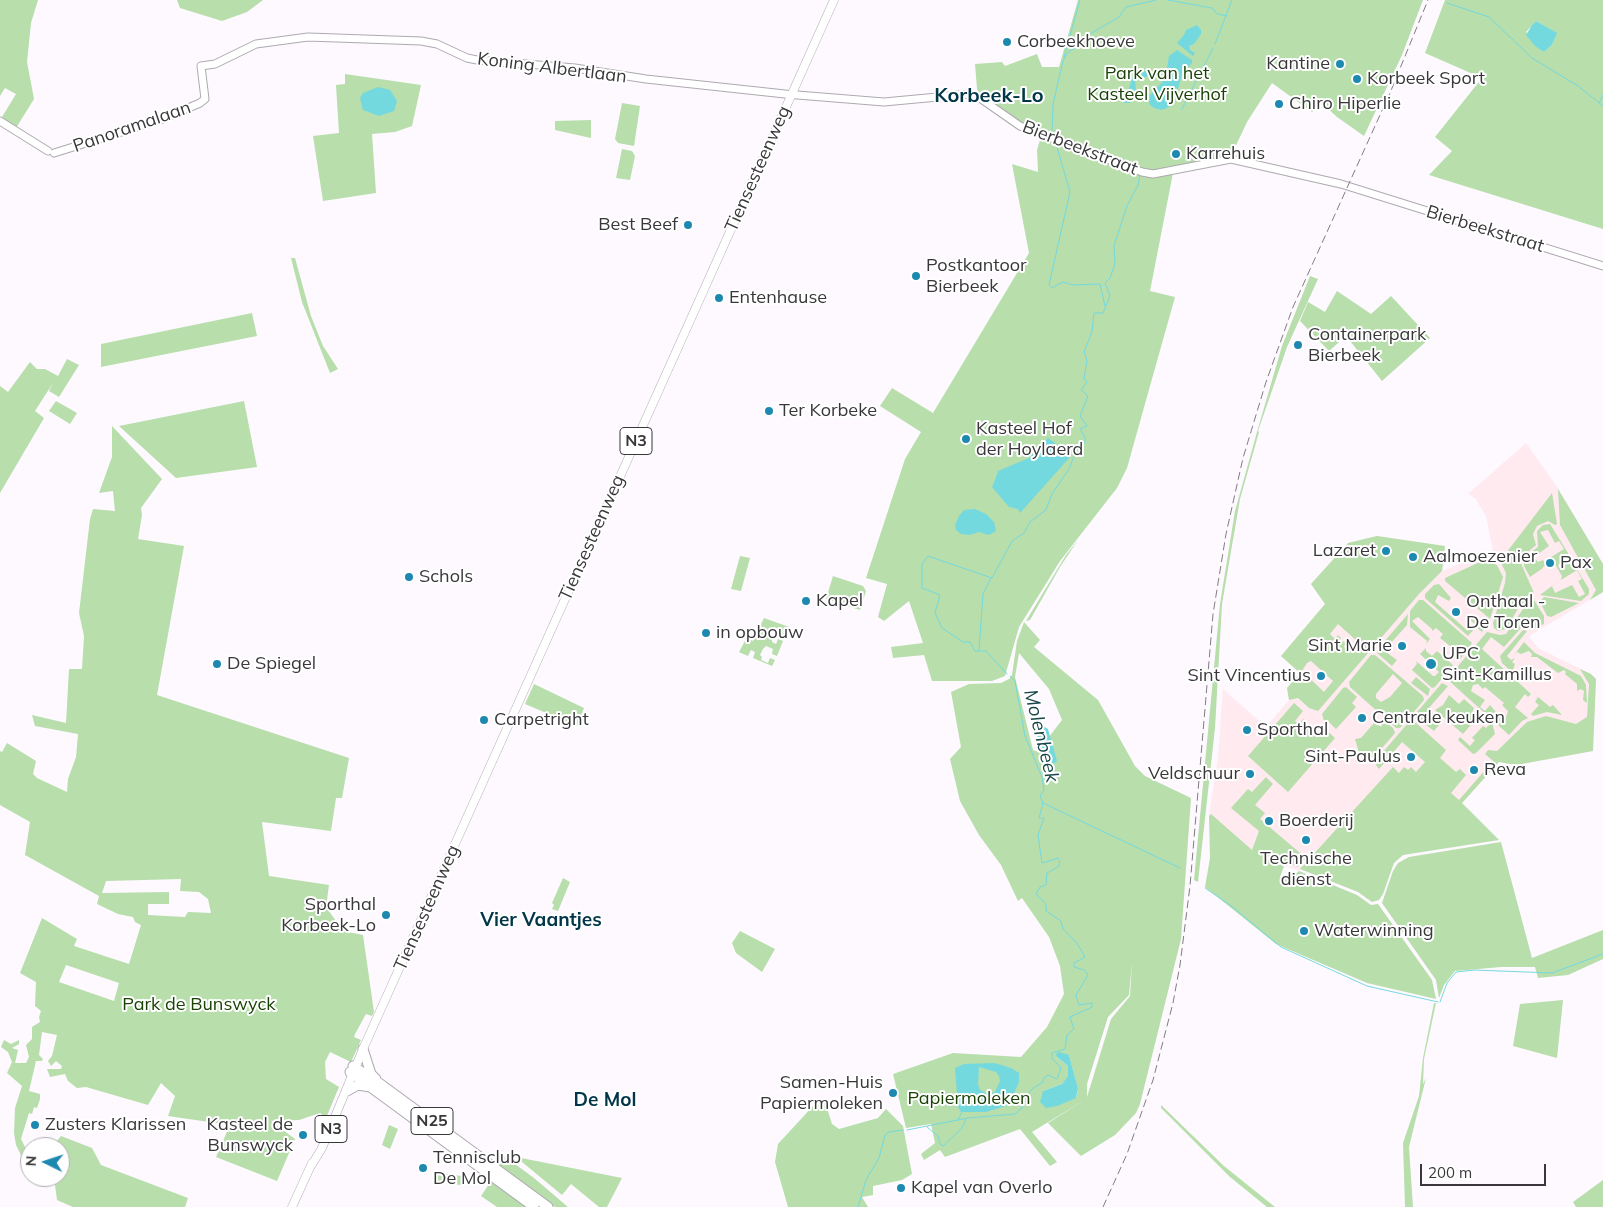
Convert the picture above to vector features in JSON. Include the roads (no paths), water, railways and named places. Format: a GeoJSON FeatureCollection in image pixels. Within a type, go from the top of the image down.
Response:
{"type":"FeatureCollection","features":[{"type":"Feature","properties":{"kind":"highway"},"geometry":{"type":"LineString","coordinates":[[363,1049],[377,1086]]}},
{"type":"Feature","properties":{"kind":"highway","name":"N25"},"geometry":{"type":"LineString","coordinates":[[354,1070],[507,1181],[548,1207]]}},
{"type":"Feature","properties":{"kind":"highway"},"geometry":{"type":"LineString","coordinates":[[347,1091],[354,1086],[377,1086]]}},
{"type":"Feature","properties":{"kind":"highway","name":"N25"},"geometry":{"type":"LineString","coordinates":[[507,1181],[534,1207]]}},
{"type":"Feature","properties":{"kind":"main road","name":"Tiensesteenweg"},"geometry":{"type":"LineString","coordinates":[[292,1207],[834,0]]}},
{"type":"Feature","properties":{"kind":"main road","name":"Tiensesteenweg"},"geometry":{"type":"LineString","coordinates":[[311,1166],[322,1148],[354,1070]]}},
{"type":"Feature","properties":{"kind":"street","name":"Koning Albertlaan"},"geometry":{"type":"LineString","coordinates":[[201,66],[215,64],[256,44],[289,38],[420,41],[437,44],[467,58],[477,60],[575,68],[646,79],[791,94]]}},
{"type":"Feature","properties":{"kind":"street","name":"Panoramalaan"},"geometry":{"type":"LineString","coordinates":[[0,121],[51,152],[158,121],[203,102],[205,97],[201,66]]}},
{"type":"Feature","properties":{"kind":"street","name":"Bierbeekstraat"},"geometry":{"type":"LineString","coordinates":[[791,94],[884,102],[967,94],[975,95],[1020,126],[1142,172],[1153,174],[1231,159],[1335,183],[1603,266]]}},
{"type":"Feature","properties":{"kind":"water"},"geometry":{"type":"Polygon","coordinates":[[[1536,21],[1557,33],[1552,45],[1544,52],[1535,46],[1526,35],[1536,21]]]}},
{"type":"Feature","properties":{"kind":"water"},"geometry":{"type":"Polygon","coordinates":[[[1197,25],[1201,30],[1201,34],[1194,44],[1189,46],[1190,50],[1195,53],[1193,56],[1177,43],[1186,30],[1197,25]]]}},
{"type":"Feature","properties":{"kind":"water"},"geometry":{"type":"Polygon","coordinates":[[[1177,50],[1192,60],[1192,63],[1183,72],[1173,105],[1162,110],[1154,108],[1149,104],[1150,95],[1165,79],[1169,56],[1177,50]]]}},
{"type":"Feature","properties":{"kind":"water"},"geometry":{"type":"Polygon","coordinates":[[[1143,70],[1151,75],[1135,78],[1136,90],[1131,93],[1130,103],[1124,103],[1134,73],[1143,70]]]}},
{"type":"Feature","properties":{"kind":"water"},"geometry":{"type":"Polygon","coordinates":[[[378,87],[390,90],[397,101],[394,111],[379,116],[363,110],[360,98],[363,93],[378,87]]]}},
{"type":"Feature","properties":{"kind":"water"},"geometry":{"type":"Polygon","coordinates":[[[1048,438],[1067,452],[1070,457],[1020,513],[1018,509],[1009,507],[992,487],[998,471],[1029,458],[1048,438]]]}},
{"type":"Feature","properties":{"kind":"water"},"geometry":{"type":"Polygon","coordinates":[[[975,509],[986,514],[994,522],[996,531],[989,535],[979,532],[969,535],[961,534],[956,530],[955,525],[964,510],[975,509]]]}},
{"type":"Feature","properties":{"kind":"water"},"geometry":{"type":"Polygon","coordinates":[[[1043,726],[1048,729],[1057,761],[1053,764],[1049,764],[1043,754],[1041,742],[1034,731],[1043,726]]]}},
{"type":"Feature","properties":{"kind":"water"},"geometry":{"type":"Polygon","coordinates":[[[1059,1052],[1069,1055],[1078,1089],[1076,1098],[1057,1106],[1046,1108],[1040,1102],[1043,1091],[1062,1084],[1068,1076],[1068,1066],[1057,1057],[1056,1054],[1059,1052]]]}},
{"type":"Feature","properties":{"kind":"water"},"geometry":{"type":"Polygon","coordinates":[[[994,1063],[1011,1068],[1019,1073],[1019,1082],[1009,1105],[986,1112],[961,1112],[958,1107],[955,1068],[964,1064],[994,1063]],[[979,1067],[978,1084],[980,1090],[988,1094],[995,1092],[1000,1081],[996,1072],[979,1067]]]}},
{"type":"Feature","properties":{"kind":"waterway"},"geometry":{"type":"LineString","coordinates":[[1064,57],[1080,0]]}},
{"type":"Feature","properties":{"kind":"waterway"},"geometry":{"type":"LineString","coordinates":[[1052,133],[1053,104],[1063,61],[1068,52],[1077,47],[1090,34],[1119,17],[1126,7],[1156,0]]}},
{"type":"Feature","properties":{"kind":"waterway"},"geometry":{"type":"LineString","coordinates":[[1168,0],[1212,8],[1217,14],[1227,16]]}},
{"type":"Feature","properties":{"kind":"waterway","name":"Molenbeek"},"geometry":{"type":"LineString","coordinates":[[1215,44],[1232,0]]}},
{"type":"Feature","properties":{"kind":"waterway"},"geometry":{"type":"LineString","coordinates":[[1447,3],[1489,17],[1532,58],[1578,86],[1603,106]]}},
{"type":"Feature","properties":{"kind":"waterway","name":"Molenbeek"},"geometry":{"type":"LineString","coordinates":[[1182,109],[1213,48]]}},
{"type":"Feature","properties":{"kind":"waterway"},"geometry":{"type":"LineString","coordinates":[[1599,103],[1603,95]]}},
{"type":"Feature","properties":{"kind":"waterway"},"geometry":{"type":"LineString","coordinates":[[1056,144],[1070,192],[1049,285],[1052,288],[1063,282],[1073,285],[1100,284],[1105,306]]}},
{"type":"Feature","properties":{"kind":"waterway","name":"Molenbeek"},"geometry":{"type":"LineString","coordinates":[[1007,674],[986,651],[975,651],[970,642],[963,642],[942,628],[935,613],[940,595],[922,588],[922,564],[928,556],[992,578],[1012,541],[1024,533],[1030,522],[1046,510],[1052,494],[1069,469],[1077,449],[1085,442],[1085,437],[1080,429],[1087,426],[1080,416],[1088,396],[1081,390],[1087,382],[1084,379],[1087,360],[1084,352],[1092,332],[1094,313],[1103,313],[1110,296],[1105,283],[1110,278],[1115,264],[1114,246],[1127,206],[1138,185],[1140,175]]}},
{"type":"Feature","properties":{"kind":"waterway","name":"Molenbeek"},"geometry":{"type":"LineString","coordinates":[[979,650],[983,594],[991,578]]}},
{"type":"Feature","properties":{"kind":"waterway","name":"Molenbeek"},"geometry":{"type":"LineString","coordinates":[[907,1130],[968,1118],[1015,1114],[1022,1108],[1033,1088],[1042,1083],[1045,1077],[1048,1075],[1057,1079],[1061,1068],[1052,1058],[1052,1053],[1065,1049],[1067,1035],[1074,1029],[1070,1017],[1092,1007],[1092,1003],[1079,1005],[1076,995],[1088,975],[1084,970],[1074,967],[1074,963],[1085,957],[1077,943],[1063,929],[1061,921],[1046,911],[1046,904],[1036,894],[1040,887],[1046,885],[1047,873],[1058,867],[1060,862],[1058,858],[1042,863],[1038,835],[1044,818],[1039,818],[1043,803],[1040,796],[1044,790],[1042,777],[1025,736],[1015,681],[1010,676]]}},
{"type":"Feature","properties":{"kind":"waterway"},"geometry":{"type":"LineString","coordinates":[[1043,803],[1180,868]]}},
{"type":"Feature","properties":{"kind":"waterway"},"geometry":{"type":"LineString","coordinates":[[1205,888],[1230,905],[1281,947],[1367,986],[1438,1002]]}},
{"type":"Feature","properties":{"kind":"waterway"},"geometry":{"type":"LineString","coordinates":[[1440,1002],[1447,983],[1456,972],[1474,970],[1552,973],[1603,954]]}},
{"type":"Feature","properties":{"kind":"waterway"},"geometry":{"type":"LineString","coordinates":[[958,1120],[962,1112]]}},
{"type":"Feature","properties":{"kind":"waterway"},"geometry":{"type":"LineString","coordinates":[[927,1127],[938,1136],[940,1144],[943,1146],[962,1128],[966,1119]]}},
{"type":"Feature","properties":{"kind":"waterway","name":"Molenbeek"},"geometry":{"type":"LineString","coordinates":[[858,1207],[866,1180],[879,1158],[885,1135],[889,1132],[903,1130]]}},
{"type":"Feature","properties":{"kind":"railway"},"geometry":{"type":"LineString","coordinates":[[1103,1207],[1127,1154],[1153,1080],[1173,1003],[1190,886],[1213,614],[1226,534],[1243,458],[1266,382],[1293,307],[1390,93],[1428,0]]}},
{"type":"Feature","properties":{"kind":"place","name":"Corbeekhoeve"},"geometry":{"type":"Point","coordinates":[1007,42]}},
{"type":"Feature","properties":{"kind":"place","name":"Kantine"},"geometry":{"type":"Point","coordinates":[1340,64]}},
{"type":"Feature","properties":{"kind":"place","name":"Korbeek Sport"},"geometry":{"type":"Point","coordinates":[1357,79]}},
{"type":"Feature","properties":{"kind":"place","name":"Chiro Hiperlie"},"geometry":{"type":"Point","coordinates":[1279,104]}},
{"type":"Feature","properties":{"kind":"place","name":"Karrehuis"},"geometry":{"type":"Point","coordinates":[1176,154]}},
{"type":"Feature","properties":{"kind":"place","name":"Best Beef"},"geometry":{"type":"Point","coordinates":[688,225]}},
{"type":"Feature","properties":{"kind":"place","name":"Postkantoor Bierbeek"},"geometry":{"type":"Point","coordinates":[916,276]}},
{"type":"Feature","properties":{"kind":"place","name":"Entenhause"},"geometry":{"type":"Point","coordinates":[719,298]}},
{"type":"Feature","properties":{"kind":"place","name":"Containerpark Bierbeek"},"geometry":{"type":"Point","coordinates":[1298,345]}},
{"type":"Feature","properties":{"kind":"place","name":"Ter Korbeke"},"geometry":{"type":"Point","coordinates":[769,411]}},
{"type":"Feature","properties":{"kind":"place","name":"Kasteel Hof der Hoylaerd"},"geometry":{"type":"Point","coordinates":[966,439]}},
{"type":"Feature","properties":{"kind":"place","name":"Lazaret"},"geometry":{"type":"Point","coordinates":[1386,551]}},
{"type":"Feature","properties":{"kind":"place","name":"Aalmoezenier"},"geometry":{"type":"Point","coordinates":[1413,557]}},
{"type":"Feature","properties":{"kind":"place","name":"Pax"},"geometry":{"type":"Point","coordinates":[1550,563]}},
{"type":"Feature","properties":{"kind":"place","name":"Schols"},"geometry":{"type":"Point","coordinates":[409,577]}},
{"type":"Feature","properties":{"kind":"place","name":"Kapel"},"geometry":{"type":"Point","coordinates":[806,601]}},
{"type":"Feature","properties":{"kind":"place","name":"Onthaal - De Toren"},"geometry":{"type":"Point","coordinates":[1456,612]}},
{"type":"Feature","properties":{"kind":"place","name":"in opbouw"},"geometry":{"type":"Point","coordinates":[706,633]}},
{"type":"Feature","properties":{"kind":"place","name":"Sint Marie"},"geometry":{"type":"Point","coordinates":[1402,646]}},
{"type":"Feature","properties":{"kind":"place","name":"De Spiegel"},"geometry":{"type":"Point","coordinates":[217,664]}},
{"type":"Feature","properties":{"kind":"place","name":"UPC Sint-Kamillus"},"geometry":{"type":"Point","coordinates":[1431,664]}},
{"type":"Feature","properties":{"kind":"place","name":"Sint Vincentius"},"geometry":{"type":"Point","coordinates":[1321,676]}},
{"type":"Feature","properties":{"kind":"place","name":"Centrale keuken"},"geometry":{"type":"Point","coordinates":[1362,718]}},
{"type":"Feature","properties":{"kind":"place","name":"Carpetright"},"geometry":{"type":"Point","coordinates":[484,720]}},
{"type":"Feature","properties":{"kind":"place","name":"Sporthal"},"geometry":{"type":"Point","coordinates":[1247,730]}},
{"type":"Feature","properties":{"kind":"place","name":"Sint-Paulus"},"geometry":{"type":"Point","coordinates":[1411,757]}},
{"type":"Feature","properties":{"kind":"place","name":"Reva"},"geometry":{"type":"Point","coordinates":[1474,770]}},
{"type":"Feature","properties":{"kind":"place","name":"Veldschuur"},"geometry":{"type":"Point","coordinates":[1250,774]}},
{"type":"Feature","properties":{"kind":"place","name":"Boerderij"},"geometry":{"type":"Point","coordinates":[1269,821]}},
{"type":"Feature","properties":{"kind":"place","name":"Technische dienst"},"geometry":{"type":"Point","coordinates":[1306,840]}},
{"type":"Feature","properties":{"kind":"place","name":"Sporthal Korbeek-Lo"},"geometry":{"type":"Point","coordinates":[386,915]}},
{"type":"Feature","properties":{"kind":"place","name":"Waterwinning"},"geometry":{"type":"Point","coordinates":[1304,931]}},
{"type":"Feature","properties":{"kind":"place","name":"Samen-Huis Papiermoleken"},"geometry":{"type":"Point","coordinates":[893,1093]}},
{"type":"Feature","properties":{"kind":"place","name":"Zusters Klarissen"},"geometry":{"type":"Point","coordinates":[35,1125]}},
{"type":"Feature","properties":{"kind":"place","name":"Kasteel de Bunswyck"},"geometry":{"type":"Point","coordinates":[303,1135]}},
{"type":"Feature","properties":{"kind":"place","name":"Tennisclub De Mol"},"geometry":{"type":"Point","coordinates":[423,1168]}},
{"type":"Feature","properties":{"kind":"place","name":"Kapel van Overlo"},"geometry":{"type":"Point","coordinates":[901,1188]}},
{"type":"Feature","properties":{"kind":"district","name":"Korbeek-Lo"},"geometry":{"type":"Point","coordinates":[989,96]}},
{"type":"Feature","properties":{"kind":"district","name":"Vier Vaantjes"},"geometry":{"type":"Point","coordinates":[541,920]}},
{"type":"Feature","properties":{"kind":"district","name":"De Mol"},"geometry":{"type":"Point","coordinates":[605,1100]}},
{"type":"Feature","properties":{"kind":"park label","name":"Park van het Kasteel Vijverhof"},"geometry":{"type":"Point","coordinates":[1157,84]}},
{"type":"Feature","properties":{"kind":"park label","name":"Park de Bunswyck"},"geometry":{"type":"Point","coordinates":[199,1005]}},
{"type":"Feature","properties":{"kind":"park label","name":"Papiermoleken"},"geometry":{"type":"Point","coordinates":[969,1099]}}]}
